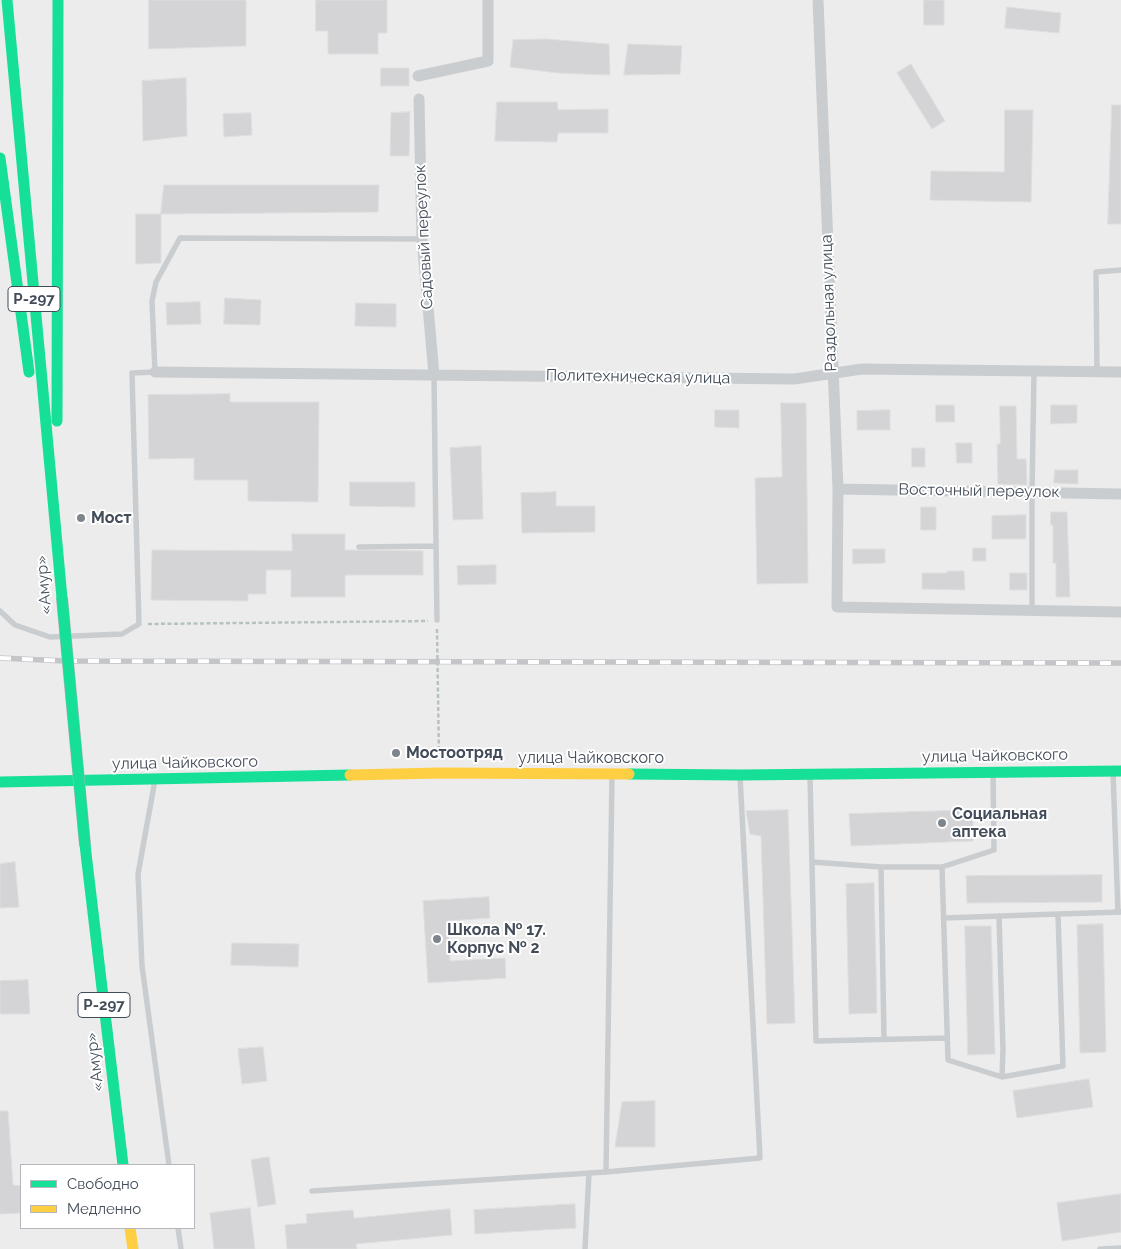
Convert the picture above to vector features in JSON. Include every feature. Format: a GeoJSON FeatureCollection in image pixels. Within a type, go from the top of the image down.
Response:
{"type":"FeatureCollection","features":[{"type":"Feature","properties":{"kind":"main road","name":"«Амур»"},"geometry":{"type":"LineString","coordinates":[[7,0],[85,845],[123,1164]]}},
{"type":"Feature","properties":{"kind":"main road"},"geometry":{"type":"LineString","coordinates":[[58,0],[57,433],[62,598]]}},
{"type":"Feature","properties":{"kind":"main road"},"geometry":{"type":"LineString","coordinates":[[0,158],[31,390],[62,598]]}},
{"type":"Feature","properties":{"kind":"main road","name":"улица Чайковского"},"geometry":{"type":"LineString","coordinates":[[0,782],[439,774],[740,775],[1117,771]]}},
{"type":"Feature","properties":{"kind":"main road"},"geometry":{"type":"LineString","coordinates":[[130,1229],[133,1249]]}},
{"type":"Feature","properties":{"kind":"street"},"geometry":{"type":"LineString","coordinates":[[418,76],[488,60],[488,0]]}},
{"type":"Feature","properties":{"kind":"street","name":"Раздольная улица"},"geometry":{"type":"LineString","coordinates":[[818,0],[838,489],[837,607],[1032,610]]}},
{"type":"Feature","properties":{"kind":"street","name":"Садовый переулок"},"geometry":{"type":"LineString","coordinates":[[419,100],[422,239],[434,375]]}},
{"type":"Feature","properties":{"kind":"street","name":"Политехническая улица"},"geometry":{"type":"LineString","coordinates":[[154,372],[794,379],[862,369],[1121,372]]}},
{"type":"Feature","properties":{"kind":"street","name":"Восточный переулок"},"geometry":{"type":"LineString","coordinates":[[838,489],[1121,494]]}},
{"type":"Feature","properties":{"kind":"street"},"geometry":{"type":"LineString","coordinates":[[1032,610],[1121,612]]}},
{"type":"Feature","properties":{"kind":"lane"},"geometry":{"type":"LineString","coordinates":[[0,611],[15,625],[50,637],[122,634],[139,624],[132,373],[154,372],[152,301],[156,282],[180,238],[422,239]]}},
{"type":"Feature","properties":{"kind":"lane"},"geometry":{"type":"LineString","coordinates":[[1098,372],[1096,272],[1121,270]]}},
{"type":"Feature","properties":{"kind":"lane"},"geometry":{"type":"LineString","coordinates":[[1032,610],[1034,371]]}},
{"type":"Feature","properties":{"kind":"lane"},"geometry":{"type":"LineString","coordinates":[[434,375],[437,620]]}},
{"type":"Feature","properties":{"kind":"lane"},"geometry":{"type":"LineString","coordinates":[[359,547],[436,546]]}},
{"type":"Feature","properties":{"kind":"lane"},"geometry":{"type":"LineString","coordinates":[[944,918],[1120,912],[1117,771]]}},
{"type":"Feature","properties":{"kind":"lane"},"geometry":{"type":"LineString","coordinates":[[812,862],[880,868],[942,868],[994,850],[993,772]]}},
{"type":"Feature","properties":{"kind":"lane"},"geometry":{"type":"LineString","coordinates":[[606,1172],[612,774]]}},
{"type":"Feature","properties":{"kind":"lane"},"geometry":{"type":"LineString","coordinates":[[810,774],[816,1041],[947,1038]]}},
{"type":"Feature","properties":{"kind":"lane"},"geometry":{"type":"LineString","coordinates":[[312,1191],[606,1172],[760,1158],[740,775]]}},
{"type":"Feature","properties":{"kind":"lane"},"geometry":{"type":"LineString","coordinates":[[155,780],[138,874],[142,966],[169,1164]]}},
{"type":"Feature","properties":{"kind":"lane"},"geometry":{"type":"LineString","coordinates":[[880,868],[884,1039]]}},
{"type":"Feature","properties":{"kind":"lane"},"geometry":{"type":"LineString","coordinates":[[942,868],[948,1060],[1002,1077],[1063,1066],[1058,914]]}},
{"type":"Feature","properties":{"kind":"lane"},"geometry":{"type":"LineString","coordinates":[[999,916],[1003,1050],[1002,1077]]}},
{"type":"Feature","properties":{"kind":"lane"},"geometry":{"type":"LineString","coordinates":[[585,1249],[589,1173]]}},
{"type":"Feature","properties":{"kind":"lane"},"geometry":{"type":"LineString","coordinates":[[178,1229],[181,1249]]}},
{"type":"Feature","properties":{"kind":"lane"},"geometry":{"type":"LineString","coordinates":[[1100,1249],[1121,1248]]}},
{"type":"Feature","properties":{"kind":"path"},"geometry":{"type":"LineString","coordinates":[[139,624],[437,620],[439,774]]}},
{"type":"Feature","properties":{"kind":"building"},"geometry":{"type":"Polygon","coordinates":[[[149,0],[246,0],[246,46],[149,49],[149,0]]]}},
{"type":"Feature","properties":{"kind":"building"},"geometry":{"type":"Polygon","coordinates":[[[316,0],[387,0],[387,33],[378,33],[378,54],[328,54],[328,31],[316,31],[316,0]]]}},
{"type":"Feature","properties":{"kind":"building"},"geometry":{"type":"Polygon","coordinates":[[[924,0],[944,0],[944,25],[924,25],[924,0]]]}},
{"type":"Feature","properties":{"kind":"building"},"geometry":{"type":"Polygon","coordinates":[[[1007,7],[1061,13],[1059,33],[1005,28],[1007,7]]]}},
{"type":"Feature","properties":{"kind":"building"},"geometry":{"type":"Polygon","coordinates":[[[546,39],[609,44],[610,75],[558,73],[510,67],[513,40],[546,39]]]}},
{"type":"Feature","properties":{"kind":"building"},"geometry":{"type":"Polygon","coordinates":[[[628,44],[682,46],[680,74],[624,75],[628,44]]]}},
{"type":"Feature","properties":{"kind":"building"},"geometry":{"type":"Polygon","coordinates":[[[911,64],[945,121],[932,129],[897,73],[911,64]]]}},
{"type":"Feature","properties":{"kind":"building"},"geometry":{"type":"Polygon","coordinates":[[[381,68],[409,68],[409,86],[381,86],[381,68]]]}},
{"type":"Feature","properties":{"kind":"building"},"geometry":{"type":"Polygon","coordinates":[[[186,78],[187,136],[143,141],[142,81],[186,78]]]}},
{"type":"Feature","properties":{"kind":"building"},"geometry":{"type":"Polygon","coordinates":[[[497,102],[557,102],[558,110],[608,109],[608,133],[558,133],[557,142],[495,141],[497,102]]]}},
{"type":"Feature","properties":{"kind":"building"},"geometry":{"type":"Polygon","coordinates":[[[1112,105],[1121,105],[1121,224],[1108,224],[1112,105]]]}},
{"type":"Feature","properties":{"kind":"building"},"geometry":{"type":"Polygon","coordinates":[[[1005,110],[1033,110],[1031,202],[930,200],[931,171],[1004,172],[1005,110]]]}},
{"type":"Feature","properties":{"kind":"building"},"geometry":{"type":"Polygon","coordinates":[[[410,112],[409,156],[390,156],[391,113],[410,112]]]}},
{"type":"Feature","properties":{"kind":"building"},"geometry":{"type":"Polygon","coordinates":[[[251,113],[252,135],[224,137],[223,114],[251,113]]]}},
{"type":"Feature","properties":{"kind":"building"},"geometry":{"type":"Polygon","coordinates":[[[164,185],[379,185],[378,212],[161,214],[164,185]]]}},
{"type":"Feature","properties":{"kind":"building"},"geometry":{"type":"Polygon","coordinates":[[[136,214],[161,214],[161,263],[136,264],[136,214]]]}},
{"type":"Feature","properties":{"kind":"building"},"geometry":{"type":"Polygon","coordinates":[[[225,298],[261,300],[260,325],[224,324],[225,298]]]}},
{"type":"Feature","properties":{"kind":"building"},"geometry":{"type":"Polygon","coordinates":[[[200,302],[201,324],[167,325],[166,303],[200,302]]]}},
{"type":"Feature","properties":{"kind":"building"},"geometry":{"type":"Polygon","coordinates":[[[356,303],[396,304],[396,327],[355,326],[356,303]]]}},
{"type":"Feature","properties":{"kind":"building"},"geometry":{"type":"Polygon","coordinates":[[[230,394],[230,402],[319,402],[318,502],[248,501],[248,480],[194,480],[194,458],[149,459],[148,395],[230,394]]]}},
{"type":"Feature","properties":{"kind":"building"},"geometry":{"type":"Polygon","coordinates":[[[781,403],[806,403],[808,583],[757,584],[755,478],[782,477],[781,403]]]}},
{"type":"Feature","properties":{"kind":"building"},"geometry":{"type":"Polygon","coordinates":[[[936,405],[954,405],[955,422],[936,422],[936,405]]]}},
{"type":"Feature","properties":{"kind":"building"},"geometry":{"type":"Polygon","coordinates":[[[1051,405],[1077,405],[1077,423],[1051,424],[1051,405]]]}},
{"type":"Feature","properties":{"kind":"building"},"geometry":{"type":"Polygon","coordinates":[[[1000,406],[1016,406],[1017,459],[1026,459],[1027,485],[998,484],[997,444],[1000,444],[1000,406]]]}},
{"type":"Feature","properties":{"kind":"building"},"geometry":{"type":"Polygon","coordinates":[[[715,410],[739,410],[739,428],[715,427],[715,410]]]}},
{"type":"Feature","properties":{"kind":"building"},"geometry":{"type":"Polygon","coordinates":[[[890,410],[890,430],[857,430],[857,411],[890,410]]]}},
{"type":"Feature","properties":{"kind":"building"},"geometry":{"type":"Polygon","coordinates":[[[956,443],[972,443],[972,463],[957,463],[956,443]]]}},
{"type":"Feature","properties":{"kind":"building"},"geometry":{"type":"Polygon","coordinates":[[[481,446],[483,519],[453,520],[450,448],[481,446]]]}},
{"type":"Feature","properties":{"kind":"building"},"geometry":{"type":"Polygon","coordinates":[[[912,448],[925,448],[925,467],[912,467],[912,448]]]}},
{"type":"Feature","properties":{"kind":"building"},"geometry":{"type":"Polygon","coordinates":[[[1055,470],[1078,470],[1078,484],[1054,483],[1055,470]]]}},
{"type":"Feature","properties":{"kind":"building"},"geometry":{"type":"Polygon","coordinates":[[[350,482],[415,482],[415,507],[350,506],[350,482]]]}},
{"type":"Feature","properties":{"kind":"building"},"geometry":{"type":"Polygon","coordinates":[[[556,492],[556,506],[595,506],[595,532],[522,533],[521,493],[556,492]]]}},
{"type":"Feature","properties":{"kind":"building"},"geometry":{"type":"Polygon","coordinates":[[[921,507],[936,507],[936,530],[921,530],[921,507]]]}},
{"type":"Feature","properties":{"kind":"building"},"geometry":{"type":"Polygon","coordinates":[[[1051,512],[1067,512],[1070,597],[1056,597],[1056,563],[1053,563],[1051,512]]]}},
{"type":"Feature","properties":{"kind":"building"},"geometry":{"type":"Polygon","coordinates":[[[1026,515],[1026,539],[992,539],[992,516],[1026,515]]]}},
{"type":"Feature","properties":{"kind":"building"},"geometry":{"type":"Polygon","coordinates":[[[292,534],[345,534],[345,550],[423,551],[423,575],[345,575],[345,597],[291,597],[291,570],[266,570],[266,594],[248,594],[248,601],[151,600],[152,550],[292,551],[292,534]]]}},
{"type":"Feature","properties":{"kind":"building"},"geometry":{"type":"Polygon","coordinates":[[[973,548],[986,548],[986,561],[973,561],[973,548]]]}},
{"type":"Feature","properties":{"kind":"building"},"geometry":{"type":"Polygon","coordinates":[[[853,549],[885,549],[885,563],[853,564],[853,549]]]}},
{"type":"Feature","properties":{"kind":"building"},"geometry":{"type":"Polygon","coordinates":[[[496,565],[496,584],[458,585],[457,566],[496,565]]]}},
{"type":"Feature","properties":{"kind":"building"},"geometry":{"type":"Polygon","coordinates":[[[947,571],[964,571],[965,590],[922,589],[922,573],[947,573],[947,571]]]}},
{"type":"Feature","properties":{"kind":"building"},"geometry":{"type":"Polygon","coordinates":[[[1010,573],[1027,573],[1027,590],[1010,590],[1010,573]]]}},
{"type":"Feature","properties":{"kind":"building"},"geometry":{"type":"Polygon","coordinates":[[[788,810],[795,1023],[767,1024],[761,836],[750,834],[746,811],[788,810]]]}},
{"type":"Feature","properties":{"kind":"building"},"geometry":{"type":"Polygon","coordinates":[[[973,810],[973,841],[851,846],[849,814],[973,810]]]}},
{"type":"Feature","properties":{"kind":"building"},"geometry":{"type":"Polygon","coordinates":[[[15,862],[19,907],[0,908],[0,864],[15,862]]]}},
{"type":"Feature","properties":{"kind":"building"},"geometry":{"type":"Polygon","coordinates":[[[1102,875],[1102,902],[967,903],[966,876],[1102,875]]]}},
{"type":"Feature","properties":{"kind":"building"},"geometry":{"type":"Polygon","coordinates":[[[874,883],[877,1013],[849,1014],[846,884],[874,883]]]}},
{"type":"Feature","properties":{"kind":"building","name":"Школа № 17. Корпус № 2"},"geometry":{"type":"Polygon","coordinates":[[[489,897],[490,918],[448,921],[450,961],[505,958],[506,978],[428,983],[423,901],[489,897]]]}},
{"type":"Feature","properties":{"kind":"building"},"geometry":{"type":"Polygon","coordinates":[[[1103,924],[1106,1052],[1080,1053],[1077,925],[1103,924]]]}},
{"type":"Feature","properties":{"kind":"building"},"geometry":{"type":"Polygon","coordinates":[[[965,926],[991,926],[995,1054],[968,1055],[965,926]]]}},
{"type":"Feature","properties":{"kind":"building"},"geometry":{"type":"Polygon","coordinates":[[[232,943],[299,944],[298,967],[231,965],[232,943]]]}},
{"type":"Feature","properties":{"kind":"building"},"geometry":{"type":"Polygon","coordinates":[[[28,980],[30,1014],[0,1014],[0,981],[28,980]]]}},
{"type":"Feature","properties":{"kind":"building"},"geometry":{"type":"Polygon","coordinates":[[[263,1047],[267,1081],[242,1084],[238,1049],[263,1047]]]}},
{"type":"Feature","properties":{"kind":"building"},"geometry":{"type":"Polygon","coordinates":[[[1089,1079],[1093,1107],[1017,1118],[1013,1091],[1089,1079]]]}},
{"type":"Feature","properties":{"kind":"building"},"geometry":{"type":"Polygon","coordinates":[[[655,1101],[655,1147],[615,1147],[622,1102],[655,1101]]]}},
{"type":"Feature","properties":{"kind":"building"},"geometry":{"type":"Polygon","coordinates":[[[0,1111],[8,1111],[13,1185],[20,1186],[20,1213],[0,1214],[0,1111]]]}},
{"type":"Feature","properties":{"kind":"building"},"geometry":{"type":"Polygon","coordinates":[[[269,1157],[276,1204],[258,1207],[251,1160],[269,1157]]]}},
{"type":"Feature","properties":{"kind":"building"},"geometry":{"type":"Polygon","coordinates":[[[1121,1194],[1121,1232],[1062,1241],[1057,1203],[1121,1194]]]}},
{"type":"Feature","properties":{"kind":"building"},"geometry":{"type":"Polygon","coordinates":[[[575,1204],[576,1228],[475,1234],[474,1210],[575,1204]]]}},
{"type":"Feature","properties":{"kind":"building"},"geometry":{"type":"Polygon","coordinates":[[[250,1208],[255,1249],[214,1249],[210,1213],[250,1208]]]}},
{"type":"Feature","properties":{"kind":"building"},"geometry":{"type":"Polygon","coordinates":[[[450,1209],[452,1235],[356,1244],[357,1249],[287,1249],[285,1225],[307,1223],[306,1214],[353,1210],[354,1218],[450,1209]]]}},
{"type":"Feature","properties":{"kind":"railway"},"geometry":{"type":"LineString","coordinates":[[0,658],[65,661],[1121,663]]}},
{"type":"Feature","properties":{"kind":"traffic: fast"},"geometry":{"type":"LineString","coordinates":[[7,0],[62,598]]}},
{"type":"Feature","properties":{"kind":"traffic: fast"},"geometry":{"type":"LineString","coordinates":[[57,421],[58,0]]}},
{"type":"Feature","properties":{"kind":"traffic: fast"},"geometry":{"type":"LineString","coordinates":[[0,158],[29,372]]}},
{"type":"Feature","properties":{"kind":"traffic: fast"},"geometry":{"type":"LineString","coordinates":[[62,598],[85,845]]}},
{"type":"Feature","properties":{"kind":"traffic: fast"},"geometry":{"type":"LineString","coordinates":[[629,774],[740,775],[1121,771]]}},
{"type":"Feature","properties":{"kind":"traffic: fast"},"geometry":{"type":"LineString","coordinates":[[0,782],[350,775]]}},
{"type":"Feature","properties":{"kind":"traffic: fast"},"geometry":{"type":"LineString","coordinates":[[85,845],[123,1164]]}},
{"type":"Feature","properties":{"kind":"traffic: slow"},"geometry":{"type":"LineString","coordinates":[[350,775],[439,773],[629,774]]}},
{"type":"Feature","properties":{"kind":"traffic: slow"},"geometry":{"type":"LineString","coordinates":[[130,1229],[133,1249]]}},
{"type":"Feature","properties":{"kind":"place","name":"Мост"},"geometry":{"type":"Point","coordinates":[81,518]}},
{"type":"Feature","properties":{"kind":"place","name":"Мостоотряд"},"geometry":{"type":"Point","coordinates":[396,753]}},
{"type":"Feature","properties":{"kind":"place","name":"Социальная аптека"},"geometry":{"type":"Point","coordinates":[942,823]}},
{"type":"Feature","properties":{"kind":"place","name":"Школа № 17. Корпус № 2"},"geometry":{"type":"Point","coordinates":[437,939]}}]}
